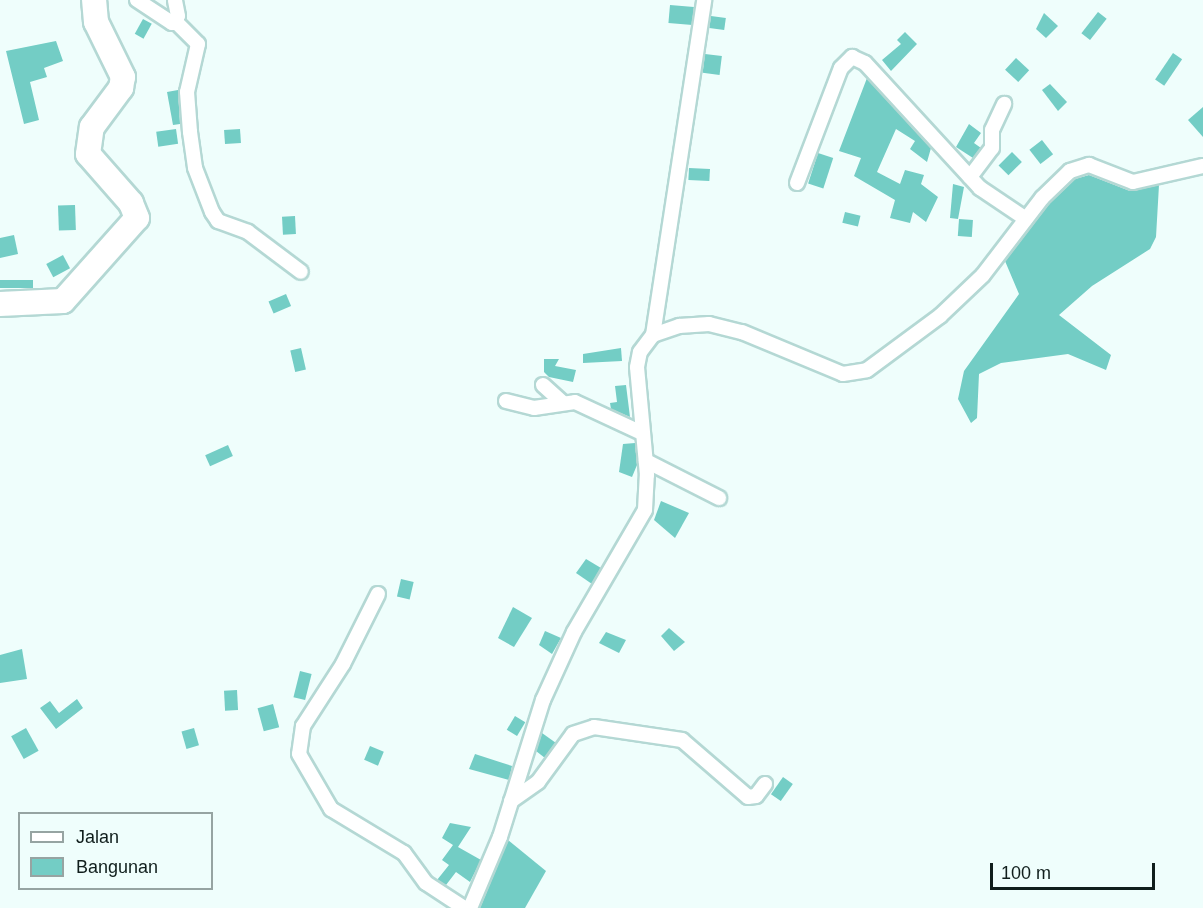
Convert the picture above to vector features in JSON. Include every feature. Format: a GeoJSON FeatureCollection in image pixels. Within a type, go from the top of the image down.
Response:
{"type":"FeatureCollection","features":[{"type":"Feature","properties":{"kind":"highway"},"geometry":{"type":"LineString","coordinates":[[0,304],[63,301],[137,218],[131,203],[88,154],[92,127],[121,88],[123,77],[96,22],[94,0]]}},
{"type":"Feature","properties":{"kind":"street"},"geometry":{"type":"LineString","coordinates":[[137,0],[176,22],[198,44],[187,92],[190,132],[195,168],[215,217],[248,232],[301,272]]}},
{"type":"Feature","properties":{"kind":"street"},"geometry":{"type":"LineString","coordinates":[[175,0],[176,22]]}},
{"type":"Feature","properties":{"kind":"street"},"geometry":{"type":"LineString","coordinates":[[470,908],[511,801],[526,745],[574,632],[639,525],[648,496],[637,367],[640,352],[653,335],[704,0]]}},
{"type":"Feature","properties":{"kind":"street"},"geometry":{"type":"LineString","coordinates":[[796,183],[840,68],[849,57],[865,63],[970,177],[1026,219]]}},
{"type":"Feature","properties":{"kind":"street"},"geometry":{"type":"LineString","coordinates":[[970,177],[992,148],[992,130],[1004,104]]}},
{"type":"Feature","properties":{"kind":"street"},"geometry":{"type":"LineString","coordinates":[[653,335],[679,326],[709,324],[742,332],[843,374],[867,370],[931,323],[983,275],[1061,177],[1082,165],[1133,182],[1203,166]]}},
{"type":"Feature","properties":{"kind":"street"},"geometry":{"type":"LineString","coordinates":[[543,385],[562,402]]}},
{"type":"Feature","properties":{"kind":"street"},"geometry":{"type":"LineString","coordinates":[[506,401],[534,408],[562,402],[582,404],[642,434]]}},
{"type":"Feature","properties":{"kind":"street"},"geometry":{"type":"LineString","coordinates":[[646,461],[719,498]]}},
{"type":"Feature","properties":{"kind":"street"},"geometry":{"type":"LineString","coordinates":[[378,594],[343,664],[303,726],[299,754],[331,809],[404,853],[426,883],[464,908]]}},
{"type":"Feature","properties":{"kind":"street"},"geometry":{"type":"LineString","coordinates":[[511,801],[538,782],[573,734],[594,727],[682,740],[748,797],[756,795],[765,784]]}},
{"type":"Feature","properties":{"kind":"building"},"geometry":{"type":"Polygon","coordinates":[[[670,5],[694,7],[692,25],[668,23],[670,5]]]}},
{"type":"Feature","properties":{"kind":"building"},"geometry":{"type":"Polygon","coordinates":[[[1098,12],[1107,19],[1090,40],[1081,33],[1098,12]]]}},
{"type":"Feature","properties":{"kind":"building"},"geometry":{"type":"Polygon","coordinates":[[[1044,13],[1058,26],[1046,38],[1036,29],[1044,13]]]}},
{"type":"Feature","properties":{"kind":"building"},"geometry":{"type":"Polygon","coordinates":[[[711,16],[726,18],[724,30],[709,28],[711,16]]]}},
{"type":"Feature","properties":{"kind":"building"},"geometry":{"type":"Polygon","coordinates":[[[143,19],[152,24],[144,39],[135,34],[143,19]]]}},
{"type":"Feature","properties":{"kind":"building"},"geometry":{"type":"Polygon","coordinates":[[[905,32],[917,44],[891,71],[882,60],[901,44],[897,40],[905,32]]]}},
{"type":"Feature","properties":{"kind":"building"},"geometry":{"type":"Polygon","coordinates":[[[56,41],[63,61],[44,68],[47,77],[30,82],[39,120],[24,124],[6,51],[56,41]]]}},
{"type":"Feature","properties":{"kind":"building"},"geometry":{"type":"Polygon","coordinates":[[[1173,53],[1182,59],[1164,86],[1155,80],[1173,53]]]}},
{"type":"Feature","properties":{"kind":"building"},"geometry":{"type":"Polygon","coordinates":[[[705,54],[722,56],[720,75],[703,73],[705,54]]]}},
{"type":"Feature","properties":{"kind":"building"},"geometry":{"type":"Polygon","coordinates":[[[1016,58],[1029,70],[1018,82],[1005,70],[1016,58]]]}},
{"type":"Feature","properties":{"kind":"building"},"geometry":{"type":"Polygon","coordinates":[[[867,78],[931,148],[927,162],[910,149],[915,141],[896,129],[877,172],[900,184],[905,170],[924,175],[921,184],[938,197],[926,222],[913,212],[910,223],[890,218],[895,200],[854,176],[861,158],[839,151],[867,78]]]}},
{"type":"Feature","properties":{"kind":"building"},"geometry":{"type":"Polygon","coordinates":[[[1050,84],[1067,102],[1058,111],[1042,90],[1050,84]]]}},
{"type":"Feature","properties":{"kind":"building"},"geometry":{"type":"Polygon","coordinates":[[[178,90],[180,124],[173,125],[167,92],[178,90]]]}},
{"type":"Feature","properties":{"kind":"building"},"geometry":{"type":"Polygon","coordinates":[[[1203,107],[1203,137],[1188,120],[1203,107]]]}},
{"type":"Feature","properties":{"kind":"building"},"geometry":{"type":"Polygon","coordinates":[[[969,124],[981,133],[974,143],[981,148],[973,158],[956,147],[969,124]]]}},
{"type":"Feature","properties":{"kind":"building"},"geometry":{"type":"Polygon","coordinates":[[[176,129],[178,144],[158,147],[156,132],[176,129]]]}},
{"type":"Feature","properties":{"kind":"building"},"geometry":{"type":"Polygon","coordinates":[[[240,129],[241,143],[225,144],[224,130],[240,129]]]}},
{"type":"Feature","properties":{"kind":"building"},"geometry":{"type":"Polygon","coordinates":[[[1042,140],[1053,154],[1040,164],[1029,150],[1042,140]]]}},
{"type":"Feature","properties":{"kind":"building"},"geometry":{"type":"Polygon","coordinates":[[[1012,152],[1022,162],[1008,175],[999,165],[1012,152]]]}},
{"type":"Feature","properties":{"kind":"building"},"geometry":{"type":"Polygon","coordinates":[[[818,153],[833,158],[823,188],[808,183],[818,153]]]}},
{"type":"Feature","properties":{"kind":"building"},"geometry":{"type":"Polygon","coordinates":[[[689,168],[710,169],[709,181],[688,180],[689,168]]]}},
{"type":"Feature","properties":{"kind":"building"},"geometry":{"type":"Polygon","coordinates":[[[1089,175],[1130,191],[1159,185],[1156,237],[1150,249],[1092,286],[1059,315],[1111,355],[1106,370],[1068,354],[1001,363],[979,374],[977,418],[971,423],[958,399],[964,371],[1019,294],[1005,261],[1049,204],[1075,179],[1089,175]]]}},
{"type":"Feature","properties":{"kind":"building"},"geometry":{"type":"Polygon","coordinates":[[[953,184],[964,187],[958,219],[950,218],[953,184]]]}},
{"type":"Feature","properties":{"kind":"building"},"geometry":{"type":"Polygon","coordinates":[[[75,205],[76,230],[59,231],[58,206],[75,205]]]}},
{"type":"Feature","properties":{"kind":"building"},"geometry":{"type":"Polygon","coordinates":[[[845,212],[861,216],[858,227],[842,223],[845,212]]]}},
{"type":"Feature","properties":{"kind":"building"},"geometry":{"type":"Polygon","coordinates":[[[295,216],[296,234],[283,235],[282,217],[295,216]]]}},
{"type":"Feature","properties":{"kind":"building"},"geometry":{"type":"Polygon","coordinates":[[[959,219],[973,220],[972,237],[958,236],[959,219]]]}},
{"type":"Feature","properties":{"kind":"building"},"geometry":{"type":"Polygon","coordinates":[[[14,235],[18,254],[0,258],[0,238],[14,235]]]}},
{"type":"Feature","properties":{"kind":"building"},"geometry":{"type":"Polygon","coordinates":[[[63,255],[70,268],[53,277],[46,264],[63,255]]]}},
{"type":"Feature","properties":{"kind":"building"},"geometry":{"type":"Polygon","coordinates":[[[0,280],[33,280],[33,288],[0,288],[0,280]]]}},
{"type":"Feature","properties":{"kind":"building"},"geometry":{"type":"Polygon","coordinates":[[[286,294],[291,306],[274,313],[269,301],[286,294]]]}},
{"type":"Feature","properties":{"kind":"building"},"geometry":{"type":"Polygon","coordinates":[[[301,348],[306,369],[295,372],[290,350],[301,348]]]}},
{"type":"Feature","properties":{"kind":"building"},"geometry":{"type":"Polygon","coordinates":[[[621,348],[622,361],[583,363],[583,354],[621,348]]]}},
{"type":"Feature","properties":{"kind":"building"},"geometry":{"type":"Polygon","coordinates":[[[544,359],[559,359],[555,366],[576,370],[573,382],[549,377],[544,372],[544,359]]]}},
{"type":"Feature","properties":{"kind":"building"},"geometry":{"type":"Polygon","coordinates":[[[626,385],[630,417],[611,409],[610,403],[617,402],[615,386],[626,385]]]}},
{"type":"Feature","properties":{"kind":"building"},"geometry":{"type":"Polygon","coordinates":[[[635,443],[637,465],[632,477],[619,472],[623,444],[635,443]]]}},
{"type":"Feature","properties":{"kind":"building"},"geometry":{"type":"Polygon","coordinates":[[[228,445],[233,456],[210,466],[205,455],[228,445]]]}},
{"type":"Feature","properties":{"kind":"building"},"geometry":{"type":"Polygon","coordinates":[[[661,501],[689,513],[675,538],[654,520],[661,501]]]}},
{"type":"Feature","properties":{"kind":"building"},"geometry":{"type":"Polygon","coordinates":[[[586,559],[601,568],[592,584],[576,573],[586,559]]]}},
{"type":"Feature","properties":{"kind":"building"},"geometry":{"type":"Polygon","coordinates":[[[401,579],[414,582],[410,599],[397,597],[401,579]]]}},
{"type":"Feature","properties":{"kind":"building"},"geometry":{"type":"Polygon","coordinates":[[[513,607],[532,618],[514,647],[498,638],[513,607]]]}},
{"type":"Feature","properties":{"kind":"building"},"geometry":{"type":"Polygon","coordinates":[[[669,628],[685,642],[674,651],[661,636],[669,628]]]}},
{"type":"Feature","properties":{"kind":"building"},"geometry":{"type":"Polygon","coordinates":[[[545,631],[561,638],[552,654],[539,645],[545,631]]]}},
{"type":"Feature","properties":{"kind":"building"},"geometry":{"type":"Polygon","coordinates":[[[606,632],[626,640],[619,653],[599,643],[606,632]]]}},
{"type":"Feature","properties":{"kind":"building"},"geometry":{"type":"Polygon","coordinates":[[[22,649],[27,679],[0,683],[0,655],[22,649]]]}},
{"type":"Feature","properties":{"kind":"building"},"geometry":{"type":"Polygon","coordinates":[[[300,671],[312,674],[305,700],[293,697],[300,671]]]}},
{"type":"Feature","properties":{"kind":"building"},"geometry":{"type":"Polygon","coordinates":[[[237,690],[238,710],[225,711],[224,691],[237,690]]]}},
{"type":"Feature","properties":{"kind":"building"},"geometry":{"type":"Polygon","coordinates":[[[77,699],[83,708],[56,729],[40,708],[50,701],[59,713],[77,699]]]}},
{"type":"Feature","properties":{"kind":"building"},"geometry":{"type":"Polygon","coordinates":[[[273,704],[279,727],[264,731],[258,708],[273,704]]]}},
{"type":"Feature","properties":{"kind":"building"},"geometry":{"type":"Polygon","coordinates":[[[515,716],[525,722],[517,736],[507,730],[515,716]]]}},
{"type":"Feature","properties":{"kind":"building"},"geometry":{"type":"Polygon","coordinates":[[[26,728],[39,751],[24,759],[11,736],[26,728]]]}},
{"type":"Feature","properties":{"kind":"building"},"geometry":{"type":"Polygon","coordinates":[[[194,728],[199,745],[186,749],[182,732],[194,728]]]}},
{"type":"Feature","properties":{"kind":"building"},"geometry":{"type":"Polygon","coordinates":[[[542,733],[556,743],[545,758],[536,751],[542,733]]]}},
{"type":"Feature","properties":{"kind":"building"},"geometry":{"type":"Polygon","coordinates":[[[370,746],[384,752],[378,766],[364,760],[370,746]]]}},
{"type":"Feature","properties":{"kind":"building"},"geometry":{"type":"Polygon","coordinates":[[[475,754],[512,766],[509,780],[469,769],[475,754]]]}},
{"type":"Feature","properties":{"kind":"building"},"geometry":{"type":"Polygon","coordinates":[[[783,777],[793,784],[781,801],[771,794],[783,777]]]}},
{"type":"Feature","properties":{"kind":"building"},"geometry":{"type":"Polygon","coordinates":[[[450,823],[471,827],[458,847],[481,860],[470,882],[456,872],[446,885],[437,880],[449,865],[442,860],[453,845],[442,838],[450,823]]]}},
{"type":"Feature","properties":{"kind":"building"},"geometry":{"type":"Polygon","coordinates":[[[508,840],[546,871],[525,908],[480,908],[508,840]]]}}]}
